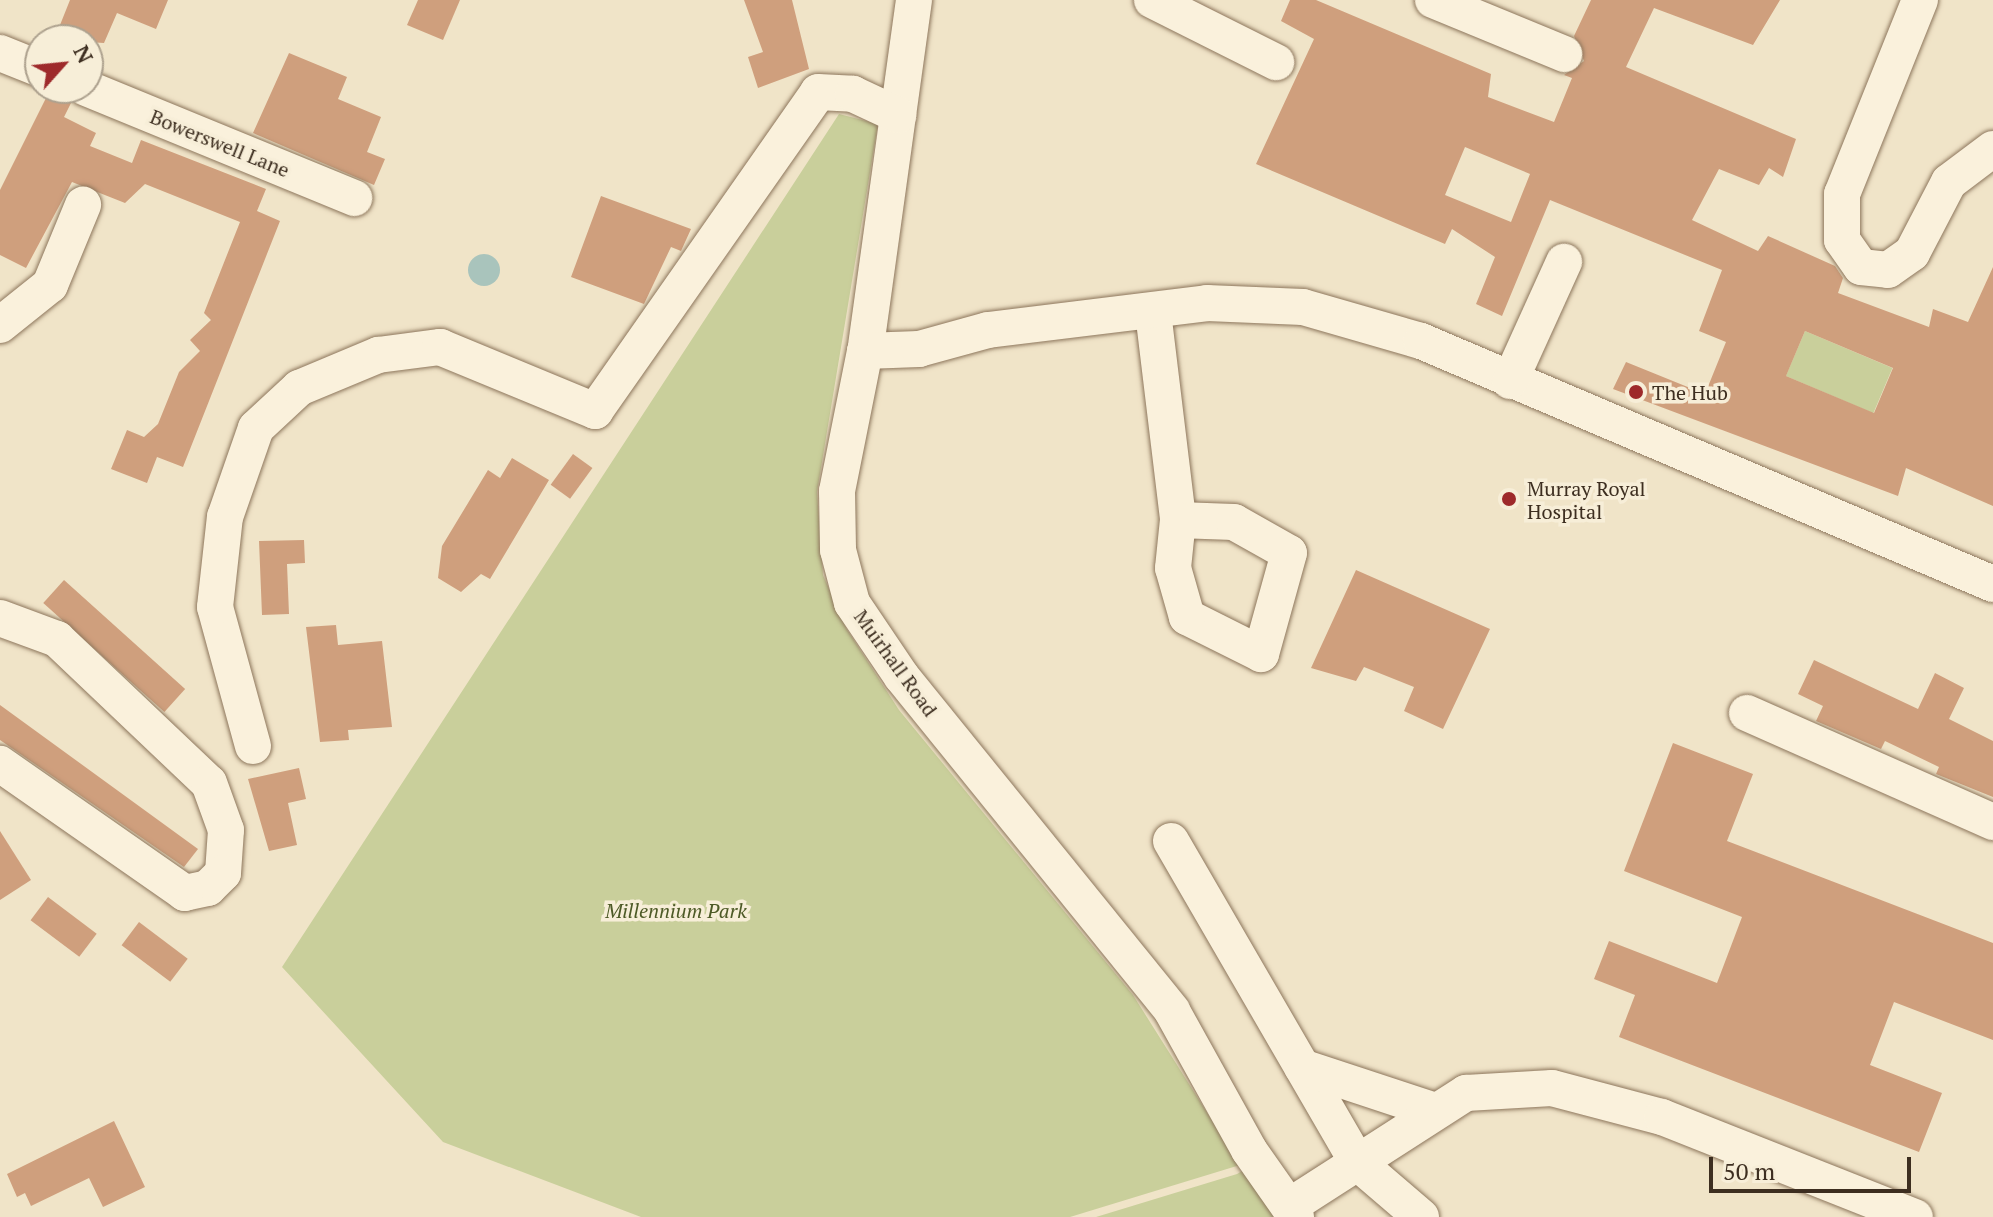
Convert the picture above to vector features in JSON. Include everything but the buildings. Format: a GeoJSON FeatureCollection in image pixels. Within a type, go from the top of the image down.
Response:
{"type":"FeatureCollection","features":[{"type":"Feature","properties":{"kind":"street","name":"Muirhall Road"},"geometry":{"type":"LineString","coordinates":[[914,0],[865,351],[837,491],[838,550],[852,603],[902,677],[1172,1011],[1249,1150],[1294,1211]]}},
{"type":"Feature","properties":{"kind":"street"},"geometry":{"type":"LineString","coordinates":[[1152,0],[1276,62]]}},
{"type":"Feature","properties":{"kind":"street"},"geometry":{"type":"LineString","coordinates":[[1920,0],[1842,194],[1842,240],[1861,267],[1888,270],[1912,253],[1949,182],[1993,149]]}},
{"type":"Feature","properties":{"kind":"street"},"geometry":{"type":"LineString","coordinates":[[1448,3],[1564,54]]}},
{"type":"Feature","properties":{"kind":"street"},"geometry":{"type":"LineString","coordinates":[[0,53],[24,63]]}},
{"type":"Feature","properties":{"kind":"street"},"geometry":{"type":"LineString","coordinates":[[253,746],[215,607],[225,517],[256,428],[299,388],[378,355],[440,347],[595,411],[818,92],[853,94],[898,115]]}},
{"type":"Feature","properties":{"kind":"street","name":"Bowerswell Lane"},"geometry":{"type":"LineString","coordinates":[[104,95],[354,198]]}},
{"type":"Feature","properties":{"kind":"street"},"geometry":{"type":"LineString","coordinates":[[0,325],[50,285],[83,205]]}},
{"type":"Feature","properties":{"kind":"street"},"geometry":{"type":"LineString","coordinates":[[1510,381],[1564,262]]}},
{"type":"Feature","properties":{"kind":"street"},"geometry":{"type":"LineString","coordinates":[[865,351],[919,349],[988,330],[1207,303],[1303,307],[1421,341],[1993,584]]}},
{"type":"Feature","properties":{"kind":"street"},"geometry":{"type":"LineString","coordinates":[[1153,312],[1178,520]]}},
{"type":"Feature","properties":{"kind":"street"},"geometry":{"type":"LineString","coordinates":[[0,618],[57,639],[209,783],[226,830],[223,873],[208,888],[185,893],[0,764]]}},
{"type":"Feature","properties":{"kind":"street"},"geometry":{"type":"LineString","coordinates":[[1747,713],[1993,822]]}},
{"type":"Feature","properties":{"kind":"street"},"geometry":{"type":"LineString","coordinates":[[1171,841],[1358,1163],[1421,1217]]}},
{"type":"Feature","properties":{"kind":"street"},"geometry":{"type":"LineString","coordinates":[[1302,1067],[1435,1111]]}},
{"type":"Feature","properties":{"kind":"street"},"geometry":{"type":"LineString","coordinates":[[1294,1211],[1358,1163],[1466,1093],[1552,1088],[1662,1117],[1915,1217]]}},
{"type":"Feature","properties":{"kind":"green space","name":"Millennium Park"},"geometry":{"type":"Polygon","coordinates":[[[839,114],[878,124],[817,492],[823,575],[846,628],[899,710],[1133,995],[1240,1165],[1070,1217],[641,1217],[443,1142],[282,967],[839,114]]]}},
{"type":"Feature","properties":{"kind":"green space"},"geometry":{"type":"Polygon","coordinates":[[[1805,331],[1892,368],[1873,413],[1786,376],[1805,331]]]}},
{"type":"Feature","properties":{"kind":"green space"},"geometry":{"type":"Polygon","coordinates":[[[1258,1162],[1296,1217],[1096,1217],[1237,1174],[1258,1162]]]}},
{"type":"Feature","properties":{"kind":"water"},"geometry":{"type":"Polygon","coordinates":[[[484,254],[496,258],[500,270],[496,282],[484,286],[472,282],[468,270],[472,258],[484,254]]]}},
{"type":"Feature","properties":{"kind":"place","name":"The Hub"},"geometry":{"type":"Point","coordinates":[1636,392]}},
{"type":"Feature","properties":{"kind":"place","name":"Murray Royal Hospital"},"geometry":{"type":"Point","coordinates":[1509,499]}}]}
